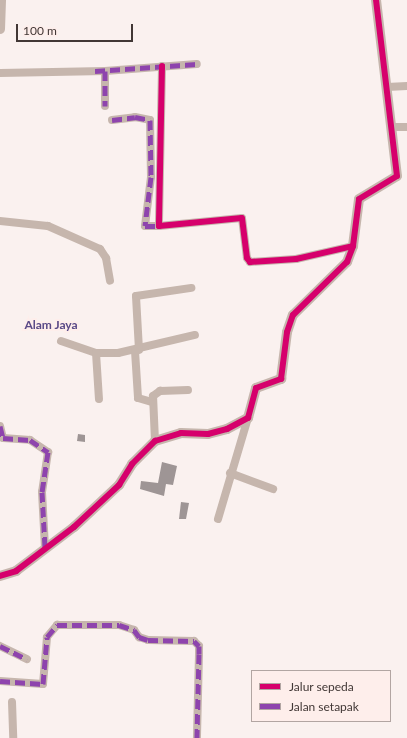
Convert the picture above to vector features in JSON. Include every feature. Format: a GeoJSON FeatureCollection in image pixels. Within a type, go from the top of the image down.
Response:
{"type":"FeatureCollection","features":[{"type":"Feature","properties":{"kind":"street"},"geometry":{"type":"LineString","coordinates":[[0,29],[1,0]]}},
{"type":"Feature","properties":{"kind":"street"},"geometry":{"type":"LineString","coordinates":[[218,519],[230,473],[256,388],[282,377],[287,332],[293,315],[347,262],[353,246],[355,213],[360,199],[397,176],[376,0]]}},
{"type":"Feature","properties":{"kind":"street"},"geometry":{"type":"LineString","coordinates":[[0,73],[105,71],[197,64]]}},
{"type":"Feature","properties":{"kind":"street"},"geometry":{"type":"LineString","coordinates":[[159,226],[162,66]]}},
{"type":"Feature","properties":{"kind":"street"},"geometry":{"type":"LineString","coordinates":[[105,71],[105,106]]}},
{"type":"Feature","properties":{"kind":"street"},"geometry":{"type":"LineString","coordinates":[[387,87],[407,86]]}},
{"type":"Feature","properties":{"kind":"street"},"geometry":{"type":"LineString","coordinates":[[112,120],[135,117],[150,120],[151,177],[146,226],[242,218],[247,258],[250,262],[296,259],[353,246]]}},
{"type":"Feature","properties":{"kind":"street"},"geometry":{"type":"LineString","coordinates":[[392,127],[407,127]]}},
{"type":"Feature","properties":{"kind":"street"},"geometry":{"type":"LineString","coordinates":[[0,221],[48,226],[100,249],[106,258],[110,281]]}},
{"type":"Feature","properties":{"kind":"street"},"geometry":{"type":"LineString","coordinates":[[152,402],[141,402],[138,398],[136,296],[191,288]]}},
{"type":"Feature","properties":{"kind":"street"},"geometry":{"type":"LineString","coordinates":[[61,341],[96,353],[137,351],[195,335]]}},
{"type":"Feature","properties":{"kind":"street"},"geometry":{"type":"LineString","coordinates":[[96,353],[99,399]]}},
{"type":"Feature","properties":{"kind":"street"},"geometry":{"type":"LineString","coordinates":[[155,441],[152,402],[155,393],[188,390]]}},
{"type":"Feature","properties":{"kind":"street"},"geometry":{"type":"LineString","coordinates":[[0,576],[16,571],[45,547],[74,527],[119,485],[132,464],[155,441],[181,434],[218,432],[248,418]]}},
{"type":"Feature","properties":{"kind":"street"},"geometry":{"type":"LineString","coordinates":[[0,426],[6,440],[30,440],[47,451],[43,486],[45,547]]}},
{"type":"Feature","properties":{"kind":"street"},"geometry":{"type":"LineString","coordinates":[[230,473],[273,489]]}},
{"type":"Feature","properties":{"kind":"street"},"geometry":{"type":"LineString","coordinates":[[0,681],[43,684],[47,637],[57,626],[119,625],[134,630],[139,637],[148,640],[194,642],[199,646],[197,738]]}},
{"type":"Feature","properties":{"kind":"street"},"geometry":{"type":"LineString","coordinates":[[0,646],[28,659]]}},
{"type":"Feature","properties":{"kind":"street"},"geometry":{"type":"LineString","coordinates":[[12,702],[13,738]]}},
{"type":"Feature","properties":{"kind":"building"},"geometry":{"type":"Polygon","coordinates":[[[78,434],[85,435],[85,442],[77,441],[78,434]]]}},
{"type":"Feature","properties":{"kind":"building"},"geometry":{"type":"Polygon","coordinates":[[[162,462],[177,466],[173,485],[166,484],[164,496],[140,489],[141,481],[158,483],[162,462]]]}},
{"type":"Feature","properties":{"kind":"building"},"geometry":{"type":"Polygon","coordinates":[[[181,502],[189,503],[186,519],[179,519],[181,502]]]}},
{"type":"Feature","properties":{"kind":"marked path"},"geometry":{"type":"LineString","coordinates":[[95,71],[197,64]]}},
{"type":"Feature","properties":{"kind":"marked path"},"geometry":{"type":"LineString","coordinates":[[105,71],[105,106]]}},
{"type":"Feature","properties":{"kind":"marked path"},"geometry":{"type":"LineString","coordinates":[[112,120],[135,117],[150,120],[151,177],[145,226],[159,226]]}},
{"type":"Feature","properties":{"kind":"marked path"},"geometry":{"type":"LineString","coordinates":[[0,426],[3,438],[30,440],[48,452],[42,492],[45,547]]}},
{"type":"Feature","properties":{"kind":"marked path"},"geometry":{"type":"LineString","coordinates":[[0,681],[43,684],[47,637],[57,625],[119,625],[134,630],[139,637],[148,640],[194,641],[199,646],[197,738]]}},
{"type":"Feature","properties":{"kind":"marked path"},"geometry":{"type":"LineString","coordinates":[[0,646],[27,659]]}},
{"type":"Feature","properties":{"kind":"cycle path"},"geometry":{"type":"LineString","coordinates":[[0,576],[16,571],[74,527],[119,485],[132,464],[155,441],[181,433],[208,434],[227,429],[248,418],[256,388],[281,379],[287,332],[293,315],[347,262],[353,246],[359,199],[397,176],[376,0]]}},
{"type":"Feature","properties":{"kind":"cycle path"},"geometry":{"type":"LineString","coordinates":[[162,66],[159,226],[242,218],[247,258],[250,262],[296,259],[353,246]]}},
{"type":"Feature","properties":{"kind":"district","name":"Alam Jaya"},"geometry":{"type":"Point","coordinates":[51,325]}}]}
